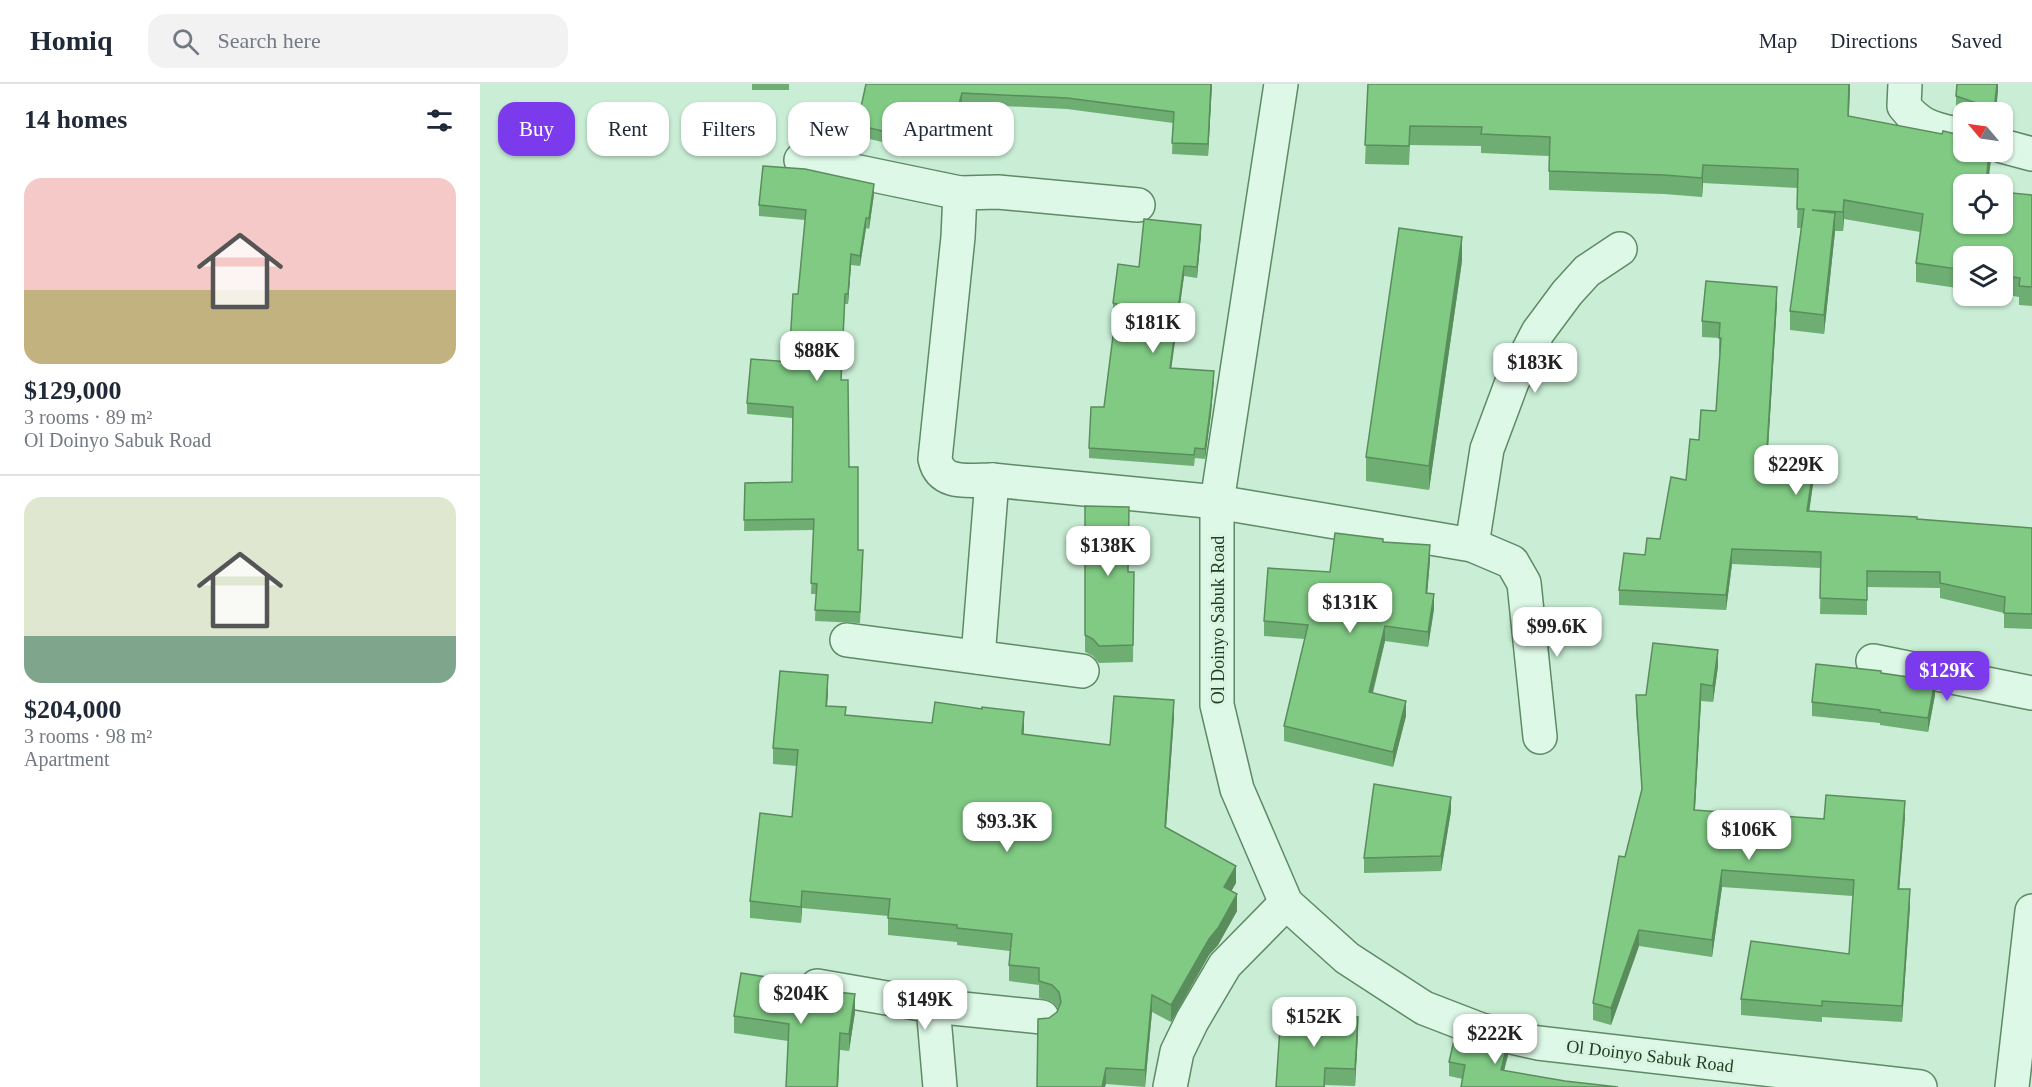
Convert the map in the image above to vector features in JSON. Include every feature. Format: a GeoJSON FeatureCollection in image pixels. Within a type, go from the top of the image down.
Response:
{"type":"FeatureCollection","features":[{"type":"Feature","properties":{"kind":"street","name":"Ol Doinyo Sabuk Road"},"geometry":{"type":"LineString","coordinates":[[1281,84],[1217,502],[1217,705],[1237,789],[1286,903],[1347,958],[1424,1008],[1481,1030],[1538,1043],[1920,1087]]}},
{"type":"Feature","properties":{"kind":"street"},"geometry":{"type":"LineString","coordinates":[[1905,84],[1904,106],[1914,119],[1927,127],[1953,133]]}},
{"type":"Feature","properties":{"kind":"street"},"geometry":{"type":"LineString","coordinates":[[2013,149],[2032,154]]}},
{"type":"Feature","properties":{"kind":"street"},"geometry":{"type":"LineString","coordinates":[[801,160],[960,193],[998,192],[1138,205]]}},
{"type":"Feature","properties":{"kind":"street"},"geometry":{"type":"LineString","coordinates":[[960,193],[958,237],[935,459],[938,471],[954,480],[992,480],[1217,502],[1472,545],[1512,562],[1524,583],[1540,737]]}},
{"type":"Feature","properties":{"kind":"street"},"geometry":{"type":"LineString","coordinates":[[1472,545],[1487,449],[1512,382],[1538,332],[1567,293],[1587,271],[1620,249]]}},
{"type":"Feature","properties":{"kind":"street"},"geometry":{"type":"LineString","coordinates":[[978,657],[992,480]]}},
{"type":"Feature","properties":{"kind":"street"},"geometry":{"type":"LineString","coordinates":[[848,639],[1082,671]]}},
{"type":"Feature","properties":{"kind":"street"},"geometry":{"type":"LineString","coordinates":[[1873,661],[2032,693]]}},
{"type":"Feature","properties":{"kind":"street"},"geometry":{"type":"LineString","coordinates":[[1170,1087],[1178,1052],[1192,1021],[1225,965],[1286,903]]}},
{"type":"Feature","properties":{"kind":"street"},"geometry":{"type":"LineString","coordinates":[[2012,1087],[2032,911]]}},
{"type":"Feature","properties":{"kind":"street"},"geometry":{"type":"LineString","coordinates":[[817,986],[933,1006],[1042,1017]]}},
{"type":"Feature","properties":{"kind":"street"},"geometry":{"type":"LineString","coordinates":[[933,1006],[940,1087]]}},
{"type":"Feature","properties":{"kind":"building"},"geometry":{"type":"Polygon","coordinates":[[[866,84],[1211,84],[1208,144],[1172,143],[1174,112],[1067,98],[962,93],[959,102],[882,102],[882,131],[870,128],[870,102],[862,102],[866,84]]]}},
{"type":"Feature","properties":{"kind":"building"},"geometry":{"type":"Polygon","coordinates":[[[1368,84],[1849,84],[1848,116],[1942,134],[1943,131],[1953,133],[1953,162],[1988,162],[1987,174],[1953,174],[1953,234],[2013,234],[2013,193],[2032,195],[2032,287],[2019,286],[2020,278],[2013,277],[2013,246],[1953,246],[1953,268],[1916,263],[1923,214],[1844,200],[1843,212],[1812,210],[1835,213],[1824,315],[1790,311],[1804,209],[1797,209],[1798,169],[1703,165],[1702,178],[1549,171],[1550,137],[1481,134],[1482,127],[1410,126],[1409,146],[1365,145],[1368,84]]]}},
{"type":"Feature","properties":{"kind":"building"},"geometry":{"type":"Polygon","coordinates":[[[1957,84],[1997,84],[1995,102],[1974,102],[1956,96],[1957,84]]]}},
{"type":"Feature","properties":{"kind":"building"},"geometry":{"type":"Polygon","coordinates":[[[763,166],[805,169],[874,184],[860,256],[851,254],[848,294],[845,294],[841,380],[848,380],[849,467],[858,467],[858,550],[863,550],[860,612],[815,610],[817,584],[811,583],[814,519],[744,520],[745,483],[792,482],[793,407],[747,403],[751,359],[789,362],[793,294],[798,294],[806,210],[759,205],[763,166]]]}},
{"type":"Feature","properties":{"kind":"building"},"geometry":{"type":"Polygon","coordinates":[[[1144,219],[1201,225],[1197,267],[1184,266],[1170,368],[1214,371],[1205,449],[1195,448],[1194,455],[1089,448],[1091,407],[1104,407],[1117,304],[1113,303],[1118,264],[1139,267],[1144,219]]]}},
{"type":"Feature","properties":{"kind":"building"},"geometry":{"type":"Polygon","coordinates":[[[1399,228],[1462,237],[1429,466],[1366,457],[1399,228]]]}},
{"type":"Feature","properties":{"kind":"building"},"geometry":{"type":"Polygon","coordinates":[[[1706,281],[1777,287],[1767,448],[1815,455],[1807,511],[1917,517],[1917,519],[2032,528],[2032,614],[2004,613],[2005,597],[1940,583],[1940,572],[1867,571],[1867,600],[1820,598],[1821,552],[1732,549],[1726,595],[1619,590],[1624,553],[1645,555],[1647,538],[1660,539],[1671,477],[1686,480],[1690,439],[1699,440],[1701,410],[1716,411],[1720,323],[1702,321],[1706,281]]]}},
{"type":"Feature","properties":{"kind":"building"},"geometry":{"type":"Polygon","coordinates":[[[1085,506],[1129,507],[1128,572],[1134,572],[1133,645],[1099,646],[1085,635],[1085,506]]]}},
{"type":"Feature","properties":{"kind":"building"},"geometry":{"type":"Polygon","coordinates":[[[1335,533],[1383,539],[1383,542],[1430,545],[1426,593],[1434,594],[1428,632],[1385,626],[1369,692],[1406,701],[1393,752],[1284,726],[1308,625],[1264,621],[1268,568],[1330,572],[1335,533]]]}},
{"type":"Feature","properties":{"kind":"building"},"geometry":{"type":"Polygon","coordinates":[[[1653,643],[1718,650],[1713,686],[1701,684],[1694,810],[1824,819],[1826,795],[1905,801],[1898,889],[1910,889],[1902,1006],[1822,1001],[1822,1006],[1741,999],[1751,941],[1849,954],[1854,880],[1722,870],[1712,940],[1639,930],[1611,1008],[1593,1003],[1619,856],[1625,857],[1642,789],[1636,695],[1646,695],[1653,643]]]}},
{"type":"Feature","properties":{"kind":"building"},"geometry":{"type":"Polygon","coordinates":[[[1816,664],[1881,671],[1881,673],[1935,681],[1928,718],[1812,702],[1816,664]]]}},
{"type":"Feature","properties":{"kind":"building"},"geometry":{"type":"Polygon","coordinates":[[[780,671],[828,675],[826,706],[846,707],[845,715],[932,723],[935,702],[982,709],[982,707],[1024,712],[1022,734],[1110,745],[1114,696],[1174,700],[1165,827],[1236,866],[1224,887],[1237,894],[1171,1005],[1152,995],[1145,1070],[1106,1068],[1102,1087],[1037,1087],[1038,1019],[1049,1018],[1057,1012],[1061,1002],[1059,992],[1052,985],[1039,981],[1039,968],[1009,965],[1012,934],[957,928],[957,925],[888,918],[890,899],[802,891],[801,907],[750,901],[760,813],[792,817],[798,750],[773,748],[780,671]]]}},
{"type":"Feature","properties":{"kind":"building"},"geometry":{"type":"Polygon","coordinates":[[[1374,784],[1451,797],[1441,856],[1364,858],[1374,784]]]}},
{"type":"Feature","properties":{"kind":"building"},"geometry":{"type":"Polygon","coordinates":[[[741,973],[798,982],[797,988],[855,994],[849,1034],[840,1033],[837,1087],[786,1087],[789,1024],[734,1016],[741,973]]]}},
{"type":"Feature","properties":{"kind":"building"},"geometry":{"type":"Polygon","coordinates":[[[1281,1013],[1358,1017],[1355,1069],[1325,1068],[1324,1087],[1276,1087],[1281,1013]]]}},
{"type":"Feature","properties":{"kind":"building"},"geometry":{"type":"Polygon","coordinates":[[[1457,1027],[1508,1042],[1501,1070],[1618,1087],[1461,1087],[1465,1065],[1449,1062],[1457,1027]]]}}]}
